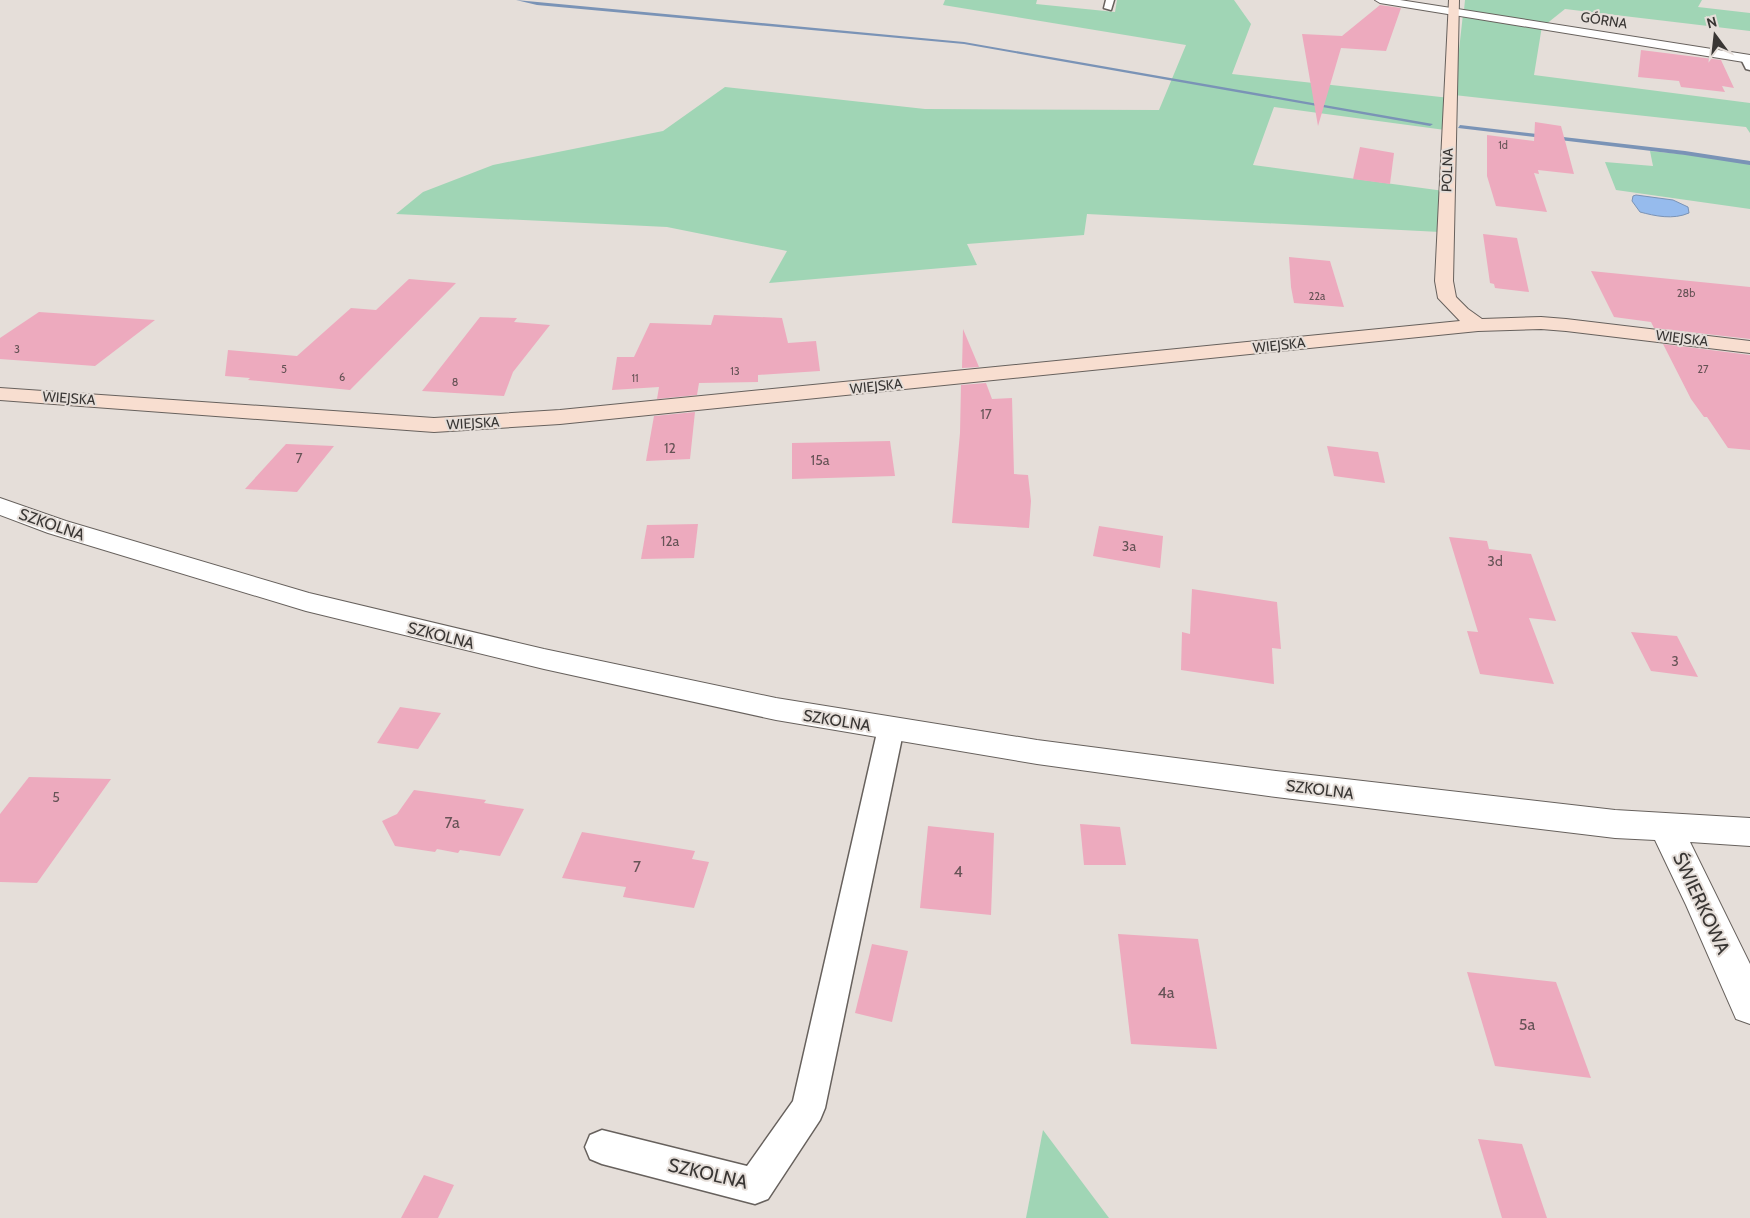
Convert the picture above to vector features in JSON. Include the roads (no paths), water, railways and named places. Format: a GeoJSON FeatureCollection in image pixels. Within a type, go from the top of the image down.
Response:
{"type":"FeatureCollection","features":[{"type":"Feature","properties":{"kind":"street","name":"GÓRNA"},"geometry":{"type":"LineString","coordinates":[[1380,0],[1453,5],[1749,62]]}},
{"type":"Feature","properties":{"kind":"street","name":"POLNA"},"geometry":{"type":"LineString","coordinates":[[1453,5],[1444,281],[1447,298],[1461,313],[1478,325]]}},
{"type":"Feature","properties":{"kind":"street","name":"WIEJSKA"},"geometry":{"type":"LineString","coordinates":[[0,394],[434,425],[560,417],[1478,325],[1566,325],[1750,347]]}},
{"type":"Feature","properties":{"kind":"street","name":"SZKOLNA"},"geometry":{"type":"LineString","coordinates":[[0,506],[57,527],[306,602],[544,660],[776,709],[1037,752],[1276,784],[1615,824],[1750,832]]}},
{"type":"Feature","properties":{"kind":"street","name":"ŚWIERKOWA"},"geometry":{"type":"LineString","coordinates":[[1666,827],[1702,900],[1750,1006]]}},
{"type":"Feature","properties":{"kind":"lane","name":"SZKOLNA"},"geometry":{"type":"LineString","coordinates":[[602,1147],[755,1186],[808,1108],[891,728]]}},
{"type":"Feature","properties":{"kind":"water"},"geometry":{"type":"Polygon","coordinates":[[[1633,196],[1673,200],[1688,207],[1689,213],[1670,217],[1640,212],[1632,201],[1633,196]]]}},
{"type":"Feature","properties":{"kind":"waterway"},"geometry":{"type":"LineString","coordinates":[[518,0],[537,4],[964,43],[1430,124]]}},
{"type":"Feature","properties":{"kind":"waterway"},"geometry":{"type":"LineString","coordinates":[[1460,127],[1685,153],[1750,163]]}}]}
